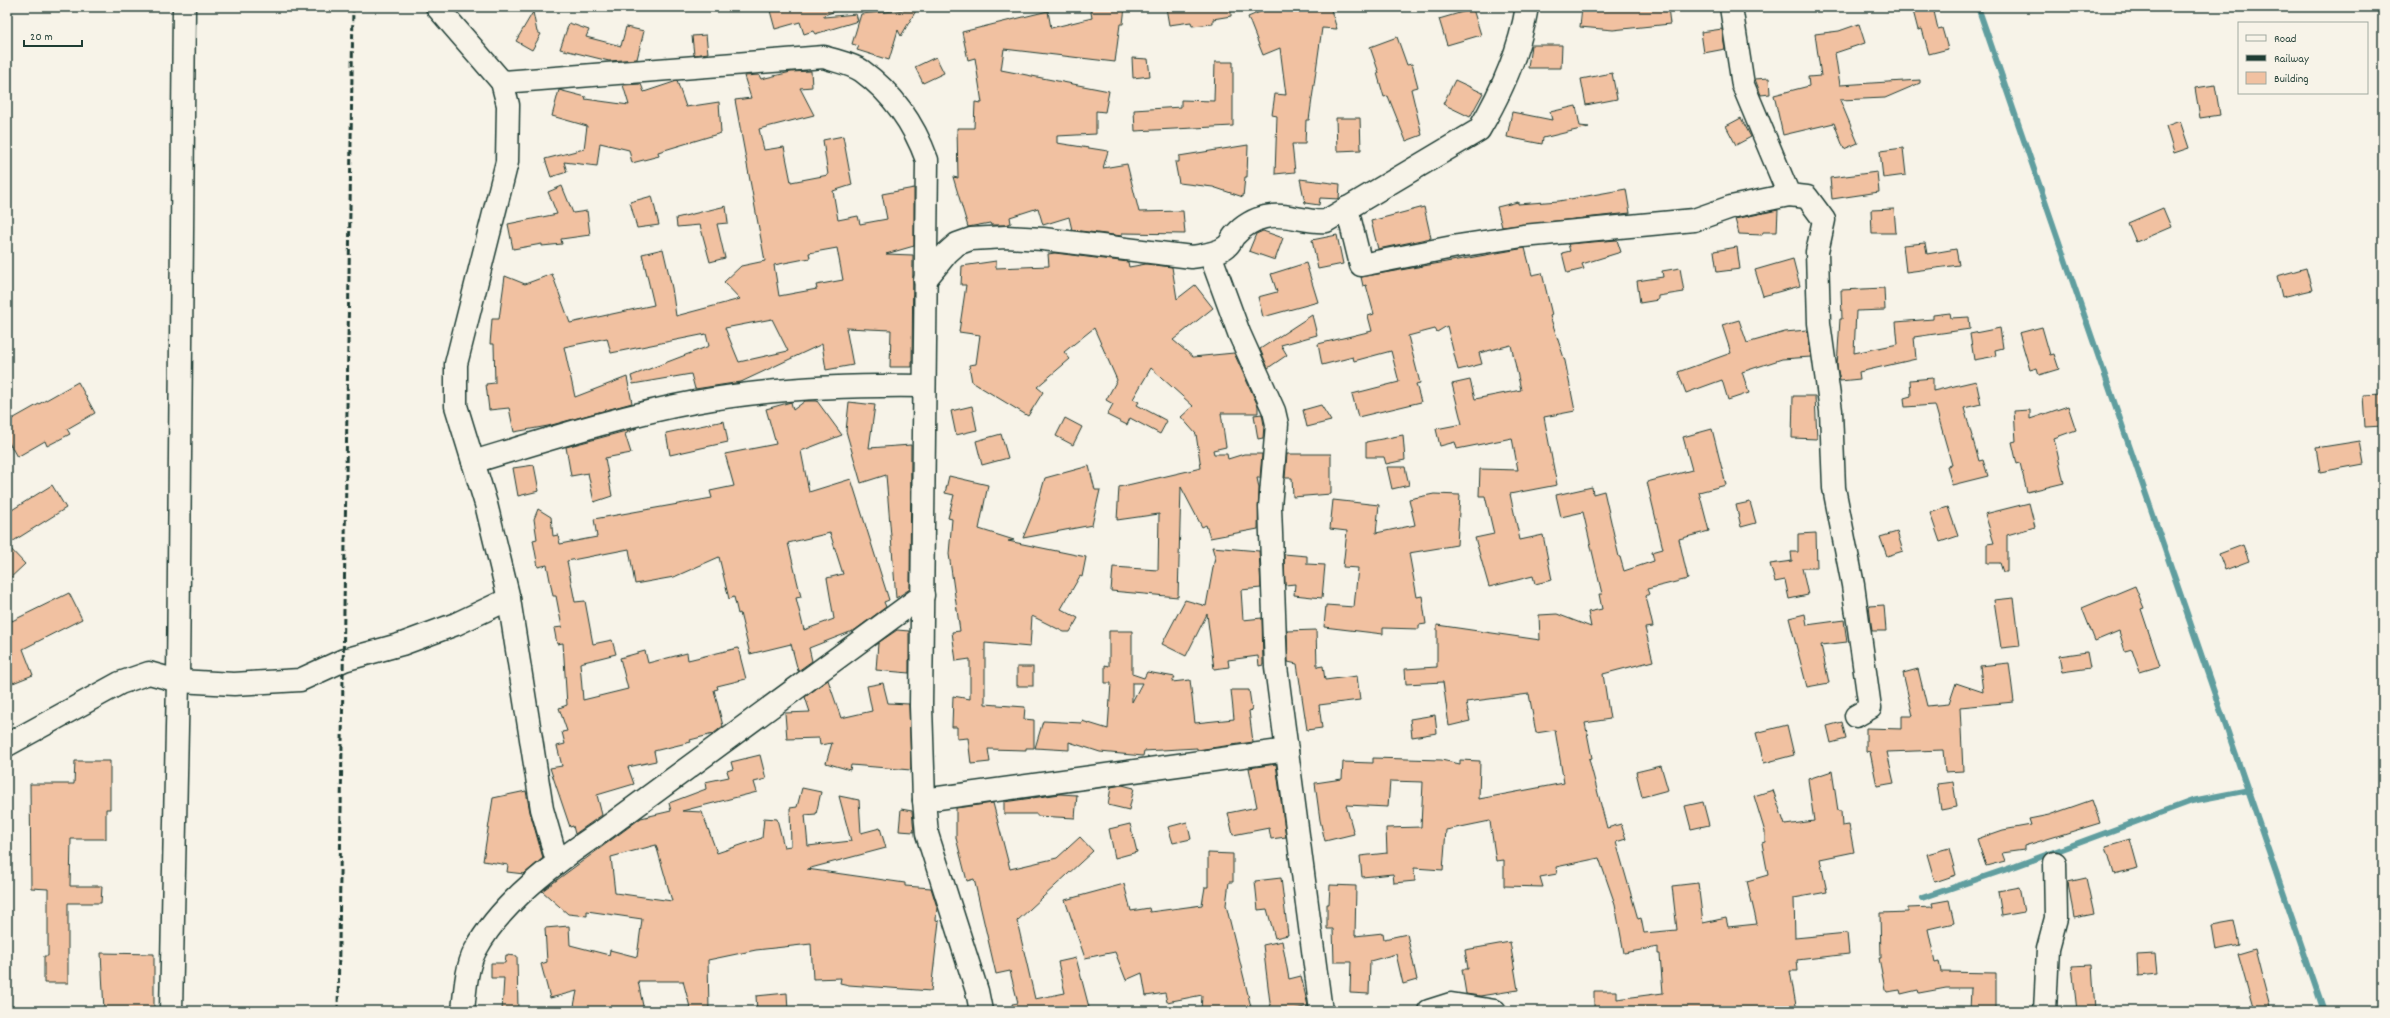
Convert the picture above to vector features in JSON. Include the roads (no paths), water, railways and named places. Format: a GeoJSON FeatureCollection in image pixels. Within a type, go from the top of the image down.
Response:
{"type":"FeatureCollection","features":[{"type":"Feature","properties":{"kind":"street"},"geometry":{"type":"LineString","coordinates":[[171,1011],[178,681],[184,7]]}},
{"type":"Feature","properties":{"kind":"street"},"geometry":{"type":"LineString","coordinates":[[437,7],[502,82],[508,105],[507,162],[456,364],[456,406],[486,504],[509,599],[542,809],[557,861]]}},
{"type":"Feature","properties":{"kind":"street"},"geometry":{"type":"LineString","coordinates":[[925,280],[947,252],[957,244],[971,239],[1006,237],[1036,239],[1192,257],[1210,254],[1226,247],[1236,234],[1250,223],[1266,216],[1285,217],[1314,222],[1326,220],[1479,130],[1494,105],[1523,28],[1527,7]]}},
{"type":"Feature","properties":{"kind":"street"},"geometry":{"type":"LineString","coordinates":[[1731,7],[1743,85],[1788,195]]}},
{"type":"Feature","properties":{"kind":"street"},"geometry":{"type":"LineString","coordinates":[[502,82],[824,57],[861,70],[901,109],[918,134],[927,160],[921,706],[924,800],[927,834],[977,990],[981,1011]]}},
{"type":"Feature","properties":{"kind":"street"},"geometry":{"type":"LineString","coordinates":[[1347,208],[1361,265],[1458,246],[1523,236],[1694,220],[1731,207],[1788,195],[1807,197],[1824,220],[1817,252],[1819,322],[1830,411],[1834,488],[1853,585],[1870,708],[1856,716]]}},
{"type":"Feature","properties":{"kind":"street"},"geometry":{"type":"LineString","coordinates":[[1210,254],[1239,333],[1274,411],[1277,424],[1270,507],[1276,667],[1321,1011]]}},
{"type":"Feature","properties":{"kind":"street"},"geometry":{"type":"LineString","coordinates":[[473,462],[646,413],[695,402],[764,392],[860,386],[924,386]]}},
{"type":"Feature","properties":{"kind":"street"},"geometry":{"type":"LineString","coordinates":[[464,1011],[466,986],[474,953],[493,922],[557,861],[608,827],[922,595]]}},
{"type":"Feature","properties":{"kind":"street"},"geometry":{"type":"LineString","coordinates":[[7,745],[120,683],[149,673],[178,681],[234,684],[300,680],[344,660],[402,644],[456,624],[509,599]]}},
{"type":"Feature","properties":{"kind":"street"},"geometry":{"type":"LineString","coordinates":[[924,800],[1287,750]]}},
{"type":"Feature","properties":{"kind":"street"},"geometry":{"type":"LineString","coordinates":[[2045,1011],[2048,948],[2056,918],[2055,863]]}},
{"type":"Feature","properties":{"kind":"street"},"geometry":{"type":"LineString","coordinates":[[1429,1011],[1451,1004],[1495,1011]]}},
{"type":"Feature","properties":{"kind":"waterway"},"geometry":{"type":"LineString","coordinates":[[1978,7],[2324,1011]]}},
{"type":"Feature","properties":{"kind":"waterway"},"geometry":{"type":"LineString","coordinates":[[1922,898],[2016,866],[2192,801],[2249,790]]}},
{"type":"Feature","properties":{"kind":"railway"},"geometry":{"type":"LineString","coordinates":[[338,1011],[353,7]]}}]}
